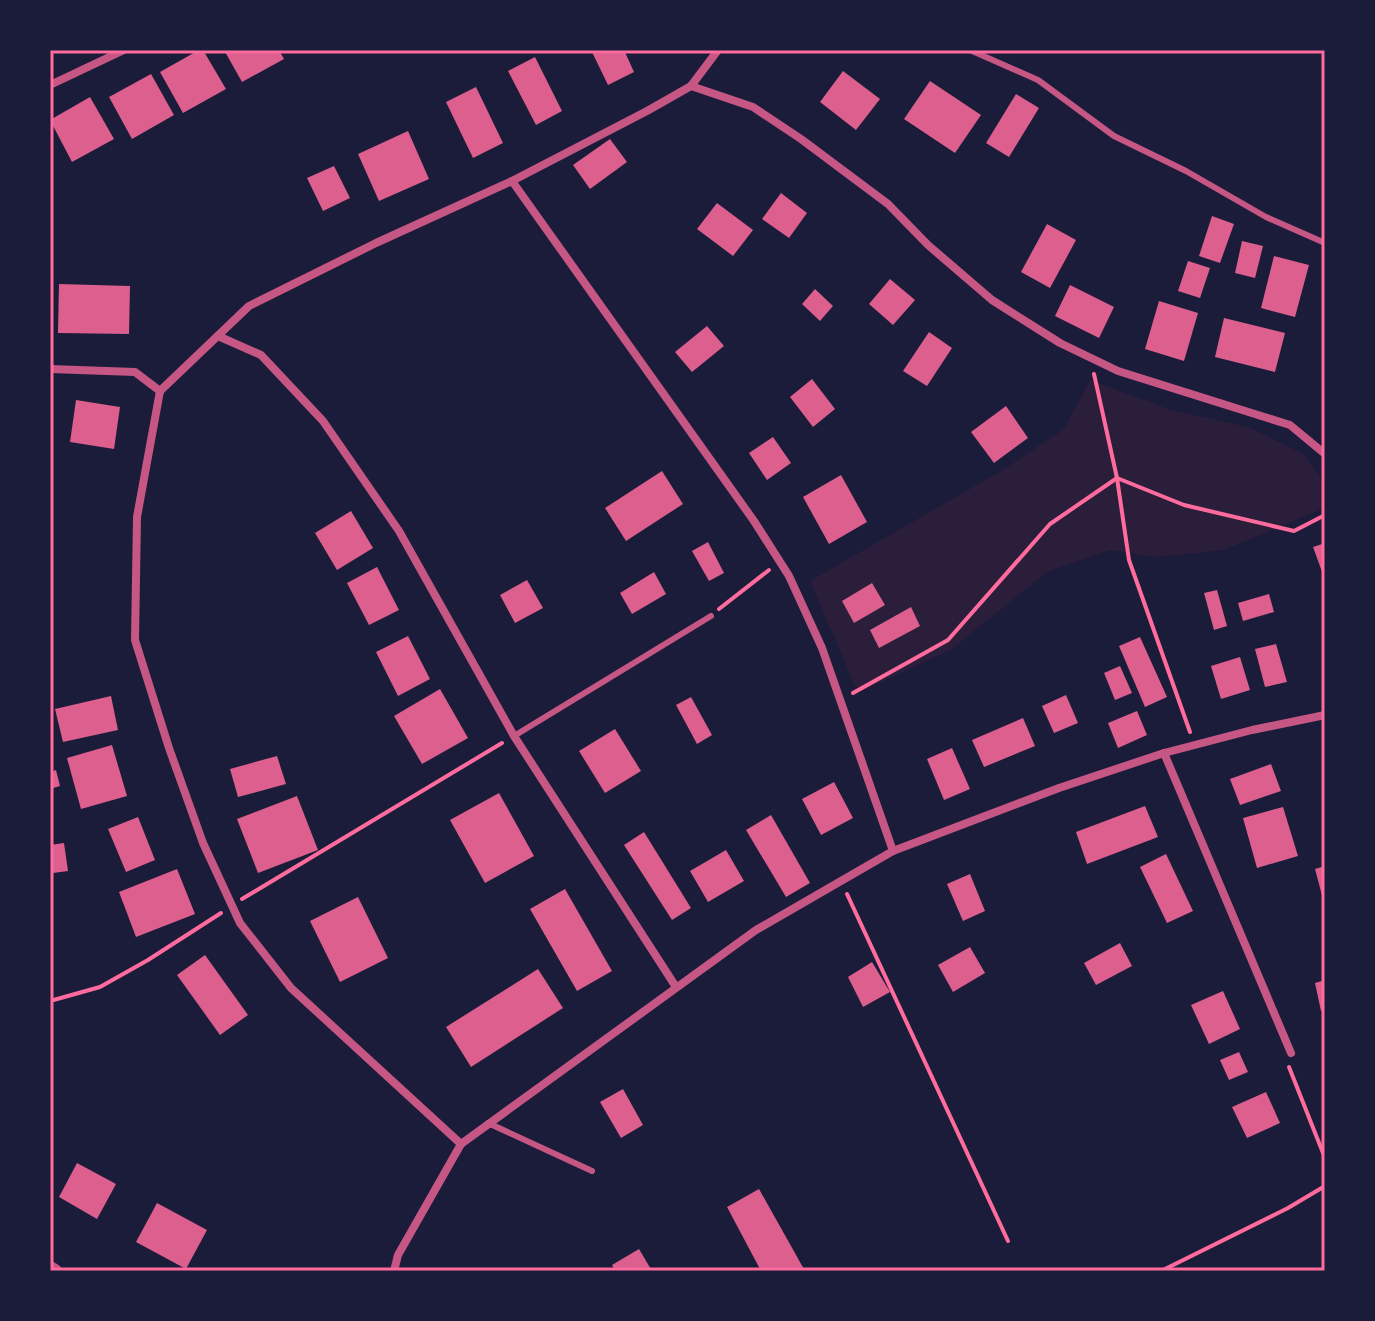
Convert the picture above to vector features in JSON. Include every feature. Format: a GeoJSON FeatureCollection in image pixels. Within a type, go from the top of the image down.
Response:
{"type":"FeatureCollection","features":[{"type":"Feature","properties":{"kind":"street"},"geometry":{"type":"LineString","coordinates":[[50,85],[124,50]]}},
{"type":"Feature","properties":{"kind":"street"},"geometry":{"type":"LineString","coordinates":[[461,1144],[291,988],[240,923],[203,843],[135,640],[137,517],[160,391],[249,306],[512,181],[691,86],[718,50]]}},
{"type":"Feature","properties":{"kind":"street"},"geometry":{"type":"LineString","coordinates":[[691,86],[753,107],[765,115],[888,204],[928,245],[992,300],[1060,343],[1118,371],[1290,425],[1325,454]]}},
{"type":"Feature","properties":{"kind":"street"},"geometry":{"type":"LineString","coordinates":[[512,181],[780,562],[822,648],[893,851]]}},
{"type":"Feature","properties":{"kind":"street"},"geometry":{"type":"LineString","coordinates":[[218,336],[261,355],[323,421],[399,531],[456,627],[514,736],[676,987]]}},
{"type":"Feature","properties":{"kind":"street"},"geometry":{"type":"LineString","coordinates":[[50,369],[135,372],[160,391]]}},
{"type":"Feature","properties":{"kind":"street"},"geometry":{"type":"LineString","coordinates":[[394,1271],[398,1255],[461,1144],[756,930],[893,851],[1059,788],[1164,753],[1325,715]]}},
{"type":"Feature","properties":{"kind":"street"},"geometry":{"type":"LineString","coordinates":[[1164,753],[1291,1053]]}},
{"type":"Feature","properties":{"kind":"lane"},"geometry":{"type":"LineString","coordinates":[[970,50],[1038,80],[1114,136],[1186,171],[1266,217],[1325,243]]}},
{"type":"Feature","properties":{"kind":"lane"},"geometry":{"type":"LineString","coordinates":[[514,736],[711,616]]}},
{"type":"Feature","properties":{"kind":"lane"},"geometry":{"type":"LineString","coordinates":[[488,1123],[592,1171]]}},
{"type":"Feature","properties":{"kind":"path"},"geometry":{"type":"LineString","coordinates":[[1090,357],[1117,478],[1129,560],[1194,745]]}},
{"type":"Feature","properties":{"kind":"path"},"geometry":{"type":"LineString","coordinates":[[1117,478],[1184,505],[1294,531],[1325,515]]}},
{"type":"Feature","properties":{"kind":"path"},"geometry":{"type":"LineString","coordinates":[[841,701],[948,640],[1050,524],[1117,478]]}},
{"type":"Feature","properties":{"kind":"path"},"geometry":{"type":"LineString","coordinates":[[711,616],[780,562]]}},
{"type":"Feature","properties":{"kind":"path"},"geometry":{"type":"LineString","coordinates":[[50,1001],[100,987],[148,960],[232,905],[514,736]]}},
{"type":"Feature","properties":{"kind":"path"},"geometry":{"type":"LineString","coordinates":[[841,881],[1008,1241]]}},
{"type":"Feature","properties":{"kind":"path"},"geometry":{"type":"LineString","coordinates":[[1291,1053],[1288,1070],[1325,1158]]}},
{"type":"Feature","properties":{"kind":"path"},"geometry":{"type":"LineString","coordinates":[[1161,1271],[1288,1208],[1325,1186]]}},
{"type":"Feature","properties":{"kind":"shaded area"},"geometry":{"type":"Polygon","coordinates":[[[1090,380],[1171,410],[1248,427],[1302,453],[1325,483],[1325,508],[1224,550],[1157,557],[1110,550],[1047,572],[952,649],[858,693],[810,581],[1006,468],[1064,429],[1090,380]]]}},
{"type":"Feature","properties":{"kind":"building"},"geometry":{"type":"Polygon","coordinates":[[[203,50],[226,89],[183,113],[160,72],[203,50]]]}},
{"type":"Feature","properties":{"kind":"building"},"geometry":{"type":"Polygon","coordinates":[[[224,50],[279,50],[284,59],[242,82],[224,50]]]}},
{"type":"Feature","properties":{"kind":"building"},"geometry":{"type":"Polygon","coordinates":[[[591,50],[624,50],[634,72],[608,85],[591,50]]]}},
{"type":"Feature","properties":{"kind":"building"},"geometry":{"type":"Polygon","coordinates":[[[535,57],[562,111],[536,125],[508,71],[535,57]]]}},
{"type":"Feature","properties":{"kind":"building"},"geometry":{"type":"Polygon","coordinates":[[[843,71],[880,99],[856,130],[820,102],[843,71]]]}},
{"type":"Feature","properties":{"kind":"building"},"geometry":{"type":"Polygon","coordinates":[[[151,74],[174,115],[132,139],[109,97],[151,74]]]}},
{"type":"Feature","properties":{"kind":"building"},"geometry":{"type":"Polygon","coordinates":[[[930,81],[981,115],[955,153],[904,119],[930,81]]]}},
{"type":"Feature","properties":{"kind":"building"},"geometry":{"type":"Polygon","coordinates":[[[476,87],[503,143],[473,158],[446,102],[476,87]]]}},
{"type":"Feature","properties":{"kind":"building"},"geometry":{"type":"Polygon","coordinates":[[[1016,94],[1039,108],[1009,157],[986,143],[1016,94]]]}},
{"type":"Feature","properties":{"kind":"building"},"geometry":{"type":"Polygon","coordinates":[[[90,97],[114,139],[72,162],[50,120],[90,97]]]}},
{"type":"Feature","properties":{"kind":"building"},"geometry":{"type":"Polygon","coordinates":[[[408,131],[429,179],[379,201],[358,154],[408,131]]]}},
{"type":"Feature","properties":{"kind":"building"},"geometry":{"type":"Polygon","coordinates":[[[610,139],[627,162],[590,189],[573,165],[610,139]]]}},
{"type":"Feature","properties":{"kind":"building"},"geometry":{"type":"Polygon","coordinates":[[[334,166],[350,198],[323,211],[307,178],[334,166]]]}},
{"type":"Feature","properties":{"kind":"building"},"geometry":{"type":"Polygon","coordinates":[[[781,193],[807,213],[789,238],[762,219],[781,193]]]}},
{"type":"Feature","properties":{"kind":"building"},"geometry":{"type":"Polygon","coordinates":[[[717,203],[753,230],[733,256],[697,229],[717,203]]]}},
{"type":"Feature","properties":{"kind":"building"},"geometry":{"type":"Polygon","coordinates":[[[1212,216],[1234,224],[1220,263],[1199,256],[1212,216]]]}},
{"type":"Feature","properties":{"kind":"building"},"geometry":{"type":"Polygon","coordinates":[[[1047,224],[1076,240],[1050,288],[1021,272],[1047,224]]]}},
{"type":"Feature","properties":{"kind":"building"},"geometry":{"type":"Polygon","coordinates":[[[1242,241],[1263,246],[1255,278],[1235,273],[1242,241]]]}},
{"type":"Feature","properties":{"kind":"building"},"geometry":{"type":"Polygon","coordinates":[[[1274,256],[1309,265],[1295,317],[1261,308],[1274,256]]]}},
{"type":"Feature","properties":{"kind":"building"},"geometry":{"type":"Polygon","coordinates":[[[1188,261],[1210,268],[1200,298],[1178,291],[1188,261]]]}},
{"type":"Feature","properties":{"kind":"building"},"geometry":{"type":"Polygon","coordinates":[[[890,279],[915,300],[893,325],[869,304],[890,279]]]}},
{"type":"Feature","properties":{"kind":"building"},"geometry":{"type":"Polygon","coordinates":[[[59,284],[130,286],[129,334],[58,333],[59,284]]]}},
{"type":"Feature","properties":{"kind":"building"},"geometry":{"type":"Polygon","coordinates":[[[1070,285],[1114,307],[1099,338],[1055,316],[1070,285]]]}},
{"type":"Feature","properties":{"kind":"building"},"geometry":{"type":"Polygon","coordinates":[[[815,289],[833,306],[820,321],[802,304],[815,289]]]}},
{"type":"Feature","properties":{"kind":"building"},"geometry":{"type":"Polygon","coordinates":[[[1159,301],[1198,313],[1184,361],[1145,349],[1159,301]]]}},
{"type":"Feature","properties":{"kind":"building"},"geometry":{"type":"Polygon","coordinates":[[[1224,318],[1285,333],[1275,372],[1215,357],[1224,318]]]}},
{"type":"Feature","properties":{"kind":"building"},"geometry":{"type":"Polygon","coordinates":[[[707,326],[724,346],[692,372],[675,352],[707,326]]]}},
{"type":"Feature","properties":{"kind":"building"},"geometry":{"type":"Polygon","coordinates":[[[929,332],[952,348],[927,386],[903,371],[929,332]]]}},
{"type":"Feature","properties":{"kind":"building"},"geometry":{"type":"Polygon","coordinates":[[[812,379],[835,409],[813,427],[790,397],[812,379]]]}},
{"type":"Feature","properties":{"kind":"building"},"geometry":{"type":"Polygon","coordinates":[[[76,400],[120,407],[114,449],[70,442],[76,400]]]}},
{"type":"Feature","properties":{"kind":"building"},"geometry":{"type":"Polygon","coordinates":[[[1006,406],[1028,438],[994,463],[971,432],[1006,406]]]}},
{"type":"Feature","properties":{"kind":"building"},"geometry":{"type":"Polygon","coordinates":[[[773,437],[791,463],[767,480],[749,453],[773,437]]]}},
{"type":"Feature","properties":{"kind":"building"},"geometry":{"type":"Polygon","coordinates":[[[662,471],[683,504],[626,541],[605,508],[662,471]]]}},
{"type":"Feature","properties":{"kind":"building"},"geometry":{"type":"Polygon","coordinates":[[[841,475],[867,522],[829,544],[803,497],[841,475]]]}},
{"type":"Feature","properties":{"kind":"building"},"geometry":{"type":"Polygon","coordinates":[[[351,511],[373,548],[337,570],[315,533],[351,511]]]}},
{"type":"Feature","properties":{"kind":"building"},"geometry":{"type":"Polygon","coordinates":[[[708,542],[724,573],[709,581],[692,551],[708,542]]]}},
{"type":"Feature","properties":{"kind":"building"},"geometry":{"type":"Polygon","coordinates":[[[1325,543],[1325,580],[1313,547],[1325,543]]]}},
{"type":"Feature","properties":{"kind":"building"},"geometry":{"type":"Polygon","coordinates":[[[377,567],[399,610],[369,625],[347,583],[377,567]]]}},
{"type":"Feature","properties":{"kind":"building"},"geometry":{"type":"Polygon","coordinates":[[[654,572],[666,594],[632,614],[620,593],[654,572]]]}},
{"type":"Feature","properties":{"kind":"building"},"geometry":{"type":"Polygon","coordinates":[[[527,580],[543,608],[515,623],[500,595],[527,580]]]}},
{"type":"Feature","properties":{"kind":"building"},"geometry":{"type":"Polygon","coordinates":[[[872,583],[885,605],[854,623],[842,601],[872,583]]]}},
{"type":"Feature","properties":{"kind":"building"},"geometry":{"type":"Polygon","coordinates":[[[1217,590],[1227,626],[1214,630],[1204,593],[1217,590]]]}},
{"type":"Feature","properties":{"kind":"building"},"geometry":{"type":"Polygon","coordinates":[[[1269,594],[1274,612],[1243,621],[1238,603],[1269,594]]]}},
{"type":"Feature","properties":{"kind":"building"},"geometry":{"type":"Polygon","coordinates":[[[911,607],[920,626],[879,648],[870,630],[911,607]]]}},
{"type":"Feature","properties":{"kind":"building"},"geometry":{"type":"Polygon","coordinates":[[[408,636],[430,679],[398,696],[376,652],[408,636]]]}},
{"type":"Feature","properties":{"kind":"building"},"geometry":{"type":"Polygon","coordinates":[[[1140,637],[1167,697],[1145,707],[1119,646],[1140,637]]]}},
{"type":"Feature","properties":{"kind":"building"},"geometry":{"type":"Polygon","coordinates":[[[1276,644],[1287,682],[1265,687],[1255,649],[1276,644]]]}},
{"type":"Feature","properties":{"kind":"building"},"geometry":{"type":"Polygon","coordinates":[[[1240,657],[1250,690],[1221,699],[1211,666],[1240,657]]]}},
{"type":"Feature","properties":{"kind":"building"},"geometry":{"type":"Polygon","coordinates":[[[1120,666],[1132,693],[1115,700],[1104,673],[1120,666]]]}},
{"type":"Feature","properties":{"kind":"building"},"geometry":{"type":"Polygon","coordinates":[[[440,689],[468,738],[422,764],[394,716],[440,689]]]}},
{"type":"Feature","properties":{"kind":"building"},"geometry":{"type":"Polygon","coordinates":[[[1066,695],[1078,723],[1054,733],[1042,706],[1066,695]]]}},
{"type":"Feature","properties":{"kind":"building"},"geometry":{"type":"Polygon","coordinates":[[[111,696],[118,730],[63,742],[55,709],[111,696]]]}},
{"type":"Feature","properties":{"kind":"building"},"geometry":{"type":"Polygon","coordinates":[[[691,697],[712,735],[697,744],[676,705],[691,697]]]}},
{"type":"Feature","properties":{"kind":"building"},"geometry":{"type":"Polygon","coordinates":[[[1137,711],[1147,735],[1118,748],[1108,723],[1137,711]]]}},
{"type":"Feature","properties":{"kind":"building"},"geometry":{"type":"Polygon","coordinates":[[[1023,718],[1035,746],[984,767],[972,740],[1023,718]]]}},
{"type":"Feature","properties":{"kind":"building"},"geometry":{"type":"Polygon","coordinates":[[[615,729],[641,771],[605,793],[579,751],[615,729]]]}},
{"type":"Feature","properties":{"kind":"building"},"geometry":{"type":"Polygon","coordinates":[[[112,745],[127,796],[81,809],[67,758],[112,745]]]}},
{"type":"Feature","properties":{"kind":"building"},"geometry":{"type":"Polygon","coordinates":[[[952,748],[970,789],[944,800],[927,759],[952,748]]]}},
{"type":"Feature","properties":{"kind":"building"},"geometry":{"type":"Polygon","coordinates":[[[277,756],[286,784],[238,797],[230,769],[277,756]]]}},
{"type":"Feature","properties":{"kind":"building"},"geometry":{"type":"Polygon","coordinates":[[[1271,764],[1281,791],[1240,805],[1230,779],[1271,764]]]}},
{"type":"Feature","properties":{"kind":"building"},"geometry":{"type":"Polygon","coordinates":[[[56,770],[60,786],[50,789],[50,772],[56,770]]]}},
{"type":"Feature","properties":{"kind":"building"},"geometry":{"type":"Polygon","coordinates":[[[834,782],[853,818],[821,835],[802,799],[834,782]]]}},
{"type":"Feature","properties":{"kind":"building"},"geometry":{"type":"Polygon","coordinates":[[[499,793],[534,856],[485,883],[450,820],[499,793]]]}},
{"type":"Feature","properties":{"kind":"building"},"geometry":{"type":"Polygon","coordinates":[[[297,796],[318,850],[258,873],[237,819],[297,796]]]}},
{"type":"Feature","properties":{"kind":"building"},"geometry":{"type":"Polygon","coordinates":[[[1145,806],[1158,837],[1087,864],[1076,832],[1145,806]]]}},
{"type":"Feature","properties":{"kind":"building"},"geometry":{"type":"Polygon","coordinates":[[[1283,807],[1298,856],[1257,868],[1243,818],[1283,807]]]}},
{"type":"Feature","properties":{"kind":"building"},"geometry":{"type":"Polygon","coordinates":[[[771,815],[810,883],[786,897],[746,830],[771,815]]]}},
{"type":"Feature","properties":{"kind":"building"},"geometry":{"type":"Polygon","coordinates":[[[138,817],[155,860],[126,872],[108,829],[138,817]]]}},
{"type":"Feature","properties":{"kind":"building"},"geometry":{"type":"Polygon","coordinates":[[[644,832],[691,908],[672,920],[624,845],[644,832]]]}},
{"type":"Feature","properties":{"kind":"building"},"geometry":{"type":"Polygon","coordinates":[[[64,843],[68,871],[53,873],[50,845],[64,843]]]}},
{"type":"Feature","properties":{"kind":"building"},"geometry":{"type":"Polygon","coordinates":[[[726,850],[744,881],[708,902],[690,871],[726,850]]]}},
{"type":"Feature","properties":{"kind":"building"},"geometry":{"type":"Polygon","coordinates":[[[1166,854],[1193,911],[1167,923],[1140,867],[1166,854]]]}},
{"type":"Feature","properties":{"kind":"building"},"geometry":{"type":"Polygon","coordinates":[[[1325,866],[1325,903],[1324,903],[1315,869],[1325,866]]]}},
{"type":"Feature","properties":{"kind":"building"},"geometry":{"type":"Polygon","coordinates":[[[177,869],[195,914],[136,937],[119,892],[177,869]]]}},
{"type":"Feature","properties":{"kind":"building"},"geometry":{"type":"Polygon","coordinates":[[[970,874],[985,911],[963,921],[947,884],[970,874]]]}},
{"type":"Feature","properties":{"kind":"building"},"geometry":{"type":"Polygon","coordinates":[[[565,889],[612,971],[577,991],[530,909],[565,889]]]}},
{"type":"Feature","properties":{"kind":"building"},"geometry":{"type":"Polygon","coordinates":[[[358,897],[388,958],[340,982],[310,921],[358,897]]]}},
{"type":"Feature","properties":{"kind":"building"},"geometry":{"type":"Polygon","coordinates":[[[1120,943],[1132,966],[1096,985],[1084,963],[1120,943]]]}},
{"type":"Feature","properties":{"kind":"building"},"geometry":{"type":"Polygon","coordinates":[[[970,947],[985,973],[953,992],[938,965],[970,947]]]}},
{"type":"Feature","properties":{"kind":"building"},"geometry":{"type":"Polygon","coordinates":[[[205,955],[248,1015],[220,1035],[177,975],[205,955]]]}},
{"type":"Feature","properties":{"kind":"building"},"geometry":{"type":"Polygon","coordinates":[[[872,962],[890,992],[863,1007],[848,977],[872,962]]]}},
{"type":"Feature","properties":{"kind":"building"},"geometry":{"type":"Polygon","coordinates":[[[538,969],[563,1008],[471,1067],[446,1027],[538,969]]]}},
{"type":"Feature","properties":{"kind":"building"},"geometry":{"type":"Polygon","coordinates":[[[1325,980],[1325,1010],[1321,1011],[1315,983],[1325,980]]]}},
{"type":"Feature","properties":{"kind":"building"},"geometry":{"type":"Polygon","coordinates":[[[1223,991],[1240,1029],[1209,1044],[1191,1005],[1223,991]]]}},
{"type":"Feature","properties":{"kind":"building"},"geometry":{"type":"Polygon","coordinates":[[[1239,1052],[1248,1072],[1229,1080],[1220,1060],[1239,1052]]]}},
{"type":"Feature","properties":{"kind":"building"},"geometry":{"type":"Polygon","coordinates":[[[623,1089],[643,1125],[621,1138],[600,1102],[623,1089]]]}},
{"type":"Feature","properties":{"kind":"building"},"geometry":{"type":"Polygon","coordinates":[[[1266,1092],[1280,1123],[1247,1138],[1232,1107],[1266,1092]]]}},
{"type":"Feature","properties":{"kind":"building"},"geometry":{"type":"Polygon","coordinates":[[[77,1163],[116,1184],[97,1219],[59,1197],[77,1163]]]}},
{"type":"Feature","properties":{"kind":"building"},"geometry":{"type":"Polygon","coordinates":[[[759,1189],[805,1271],[761,1271],[727,1207],[759,1189]]]}},
{"type":"Feature","properties":{"kind":"building"},"geometry":{"type":"Polygon","coordinates":[[[157,1203],[207,1230],[186,1269],[136,1242],[157,1203]]]}},
{"type":"Feature","properties":{"kind":"building"},"geometry":{"type":"Polygon","coordinates":[[[639,1249],[652,1271],[615,1271],[612,1265],[639,1249]]]}}]}
